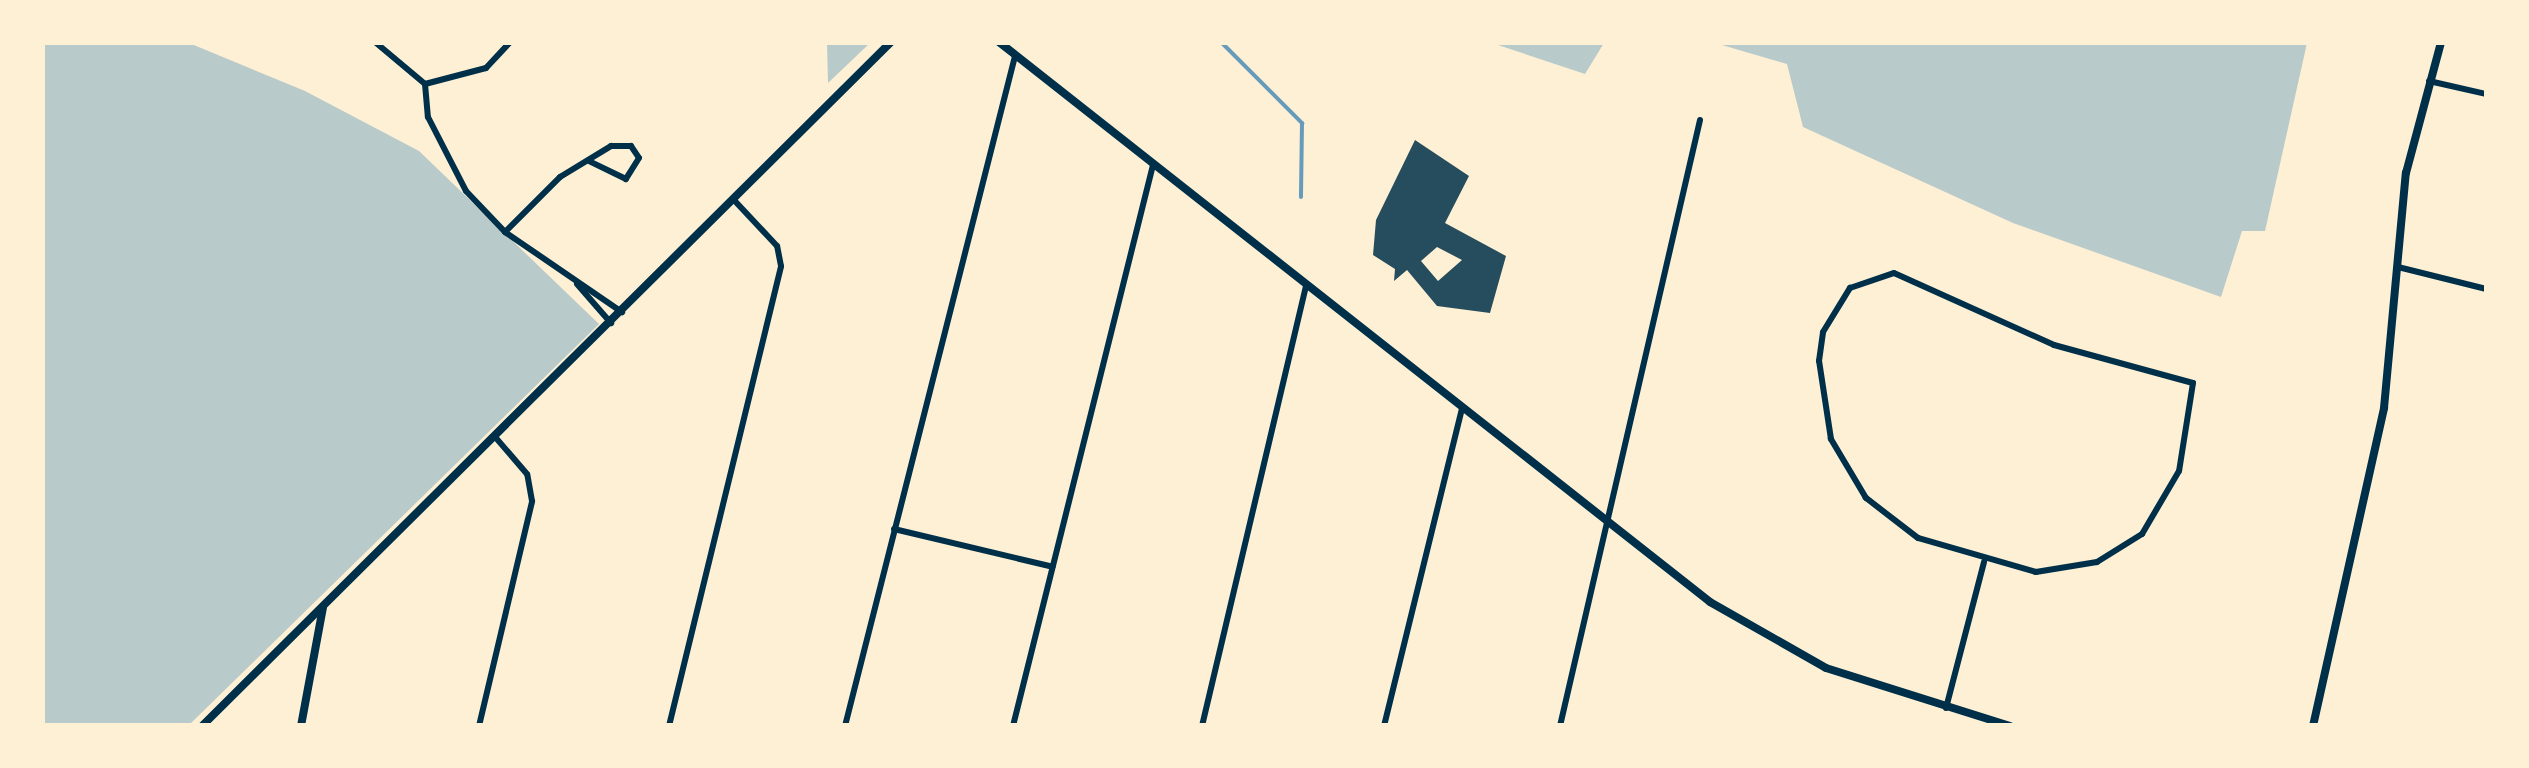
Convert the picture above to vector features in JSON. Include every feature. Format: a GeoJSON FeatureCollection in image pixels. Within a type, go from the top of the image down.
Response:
{"type":"FeatureCollection","features":[{"type":"Feature","properties":{"kind":"street"},"geometry":{"type":"LineString","coordinates":[[375,42],[425,84],[441,149],[505,232],[622,312]]}},
{"type":"Feature","properties":{"kind":"street"},"geometry":{"type":"LineString","coordinates":[[425,84],[486,68],[510,42]]}},
{"type":"Feature","properties":{"kind":"street"},"geometry":{"type":"LineString","coordinates":[[202,726],[496,438],[890,42]]}},
{"type":"Feature","properties":{"kind":"street"},"geometry":{"type":"LineString","coordinates":[[999,42],[1607,523],[1761,635],[1826,668],[1946,709],[2010,726]]}},
{"type":"Feature","properties":{"kind":"street"},"geometry":{"type":"LineString","coordinates":[[2314,726],[2384,408],[2406,173],[2441,42]]}},
{"type":"Feature","properties":{"kind":"street"},"geometry":{"type":"LineString","coordinates":[[845,726],[1015,56]]}},
{"type":"Feature","properties":{"kind":"street"},"geometry":{"type":"LineString","coordinates":[[2430,80],[2486,94]]}},
{"type":"Feature","properties":{"kind":"street"},"geometry":{"type":"LineString","coordinates":[[1560,726],[1700,120]]}},
{"type":"Feature","properties":{"kind":"street"},"geometry":{"type":"LineString","coordinates":[[505,232],[589,160],[622,144],[639,158],[626,179],[589,160]]}},
{"type":"Feature","properties":{"kind":"street"},"geometry":{"type":"LineString","coordinates":[[1014,726],[1153,165]]}},
{"type":"Feature","properties":{"kind":"street"},"geometry":{"type":"LineString","coordinates":[[669,726],[782,266],[777,246],[734,200]]}},
{"type":"Feature","properties":{"kind":"street"},"geometry":{"type":"LineString","coordinates":[[2398,267],[2486,289]]}},
{"type":"Feature","properties":{"kind":"street"},"geometry":{"type":"LineString","coordinates":[[1869,277],[1917,277],[1993,321],[2122,366],[2170,372],[2198,393],[2180,471],[2142,534],[2072,569],[1984,562],[1892,522],[1830,439],[1820,392],[1823,332],[1850,288],[1869,277]]}},
{"type":"Feature","properties":{"kind":"street"},"geometry":{"type":"LineString","coordinates":[[576,283],[611,323]]}},
{"type":"Feature","properties":{"kind":"street"},"geometry":{"type":"LineString","coordinates":[[1202,726],[1306,285]]}},
{"type":"Feature","properties":{"kind":"street"},"geometry":{"type":"LineString","coordinates":[[1384,726],[1462,408]]}},
{"type":"Feature","properties":{"kind":"street"},"geometry":{"type":"LineString","coordinates":[[479,726],[532,500],[527,474],[496,438]]}},
{"type":"Feature","properties":{"kind":"street"},"geometry":{"type":"LineString","coordinates":[[894,529],[1053,568]]}},
{"type":"Feature","properties":{"kind":"street"},"geometry":{"type":"LineString","coordinates":[[1946,709],[1984,562]]}},
{"type":"Feature","properties":{"kind":"street"},"geometry":{"type":"LineString","coordinates":[[302,726],[323,608]]}},
{"type":"Feature","properties":{"kind":"shaded area"},"geometry":{"type":"Polygon","coordinates":[[[827,42],[870,43],[828,83],[827,42]]]}},
{"type":"Feature","properties":{"kind":"shaded area"},"geometry":{"type":"Polygon","coordinates":[[[42,43],[189,43],[305,91],[419,151],[599,324],[189,725],[43,725],[42,43]]]}},
{"type":"Feature","properties":{"kind":"shaded area"},"geometry":{"type":"Polygon","coordinates":[[[1492,43],[1604,43],[1585,74],[1492,43]]]}},
{"type":"Feature","properties":{"kind":"shaded area"},"geometry":{"type":"Polygon","coordinates":[[[1715,43],[2307,43],[2265,231],[2242,231],[2221,297],[2013,223],[1803,127],[1787,64],[1715,43]]]}},
{"type":"Feature","properties":{"kind":"building"},"geometry":{"type":"Polygon","coordinates":[[[1415,140],[1469,176],[1445,223],[1506,256],[1490,313],[1437,306],[1407,270],[1394,281],[1395,269],[1373,255],[1376,220],[1415,140]],[[1437,247],[1421,261],[1438,281],[1462,260],[1437,247]]]}},
{"type":"Feature","properties":{"kind":"waterway"},"geometry":{"type":"LineString","coordinates":[[1221,42],[1302,123],[1301,197]]}}]}
